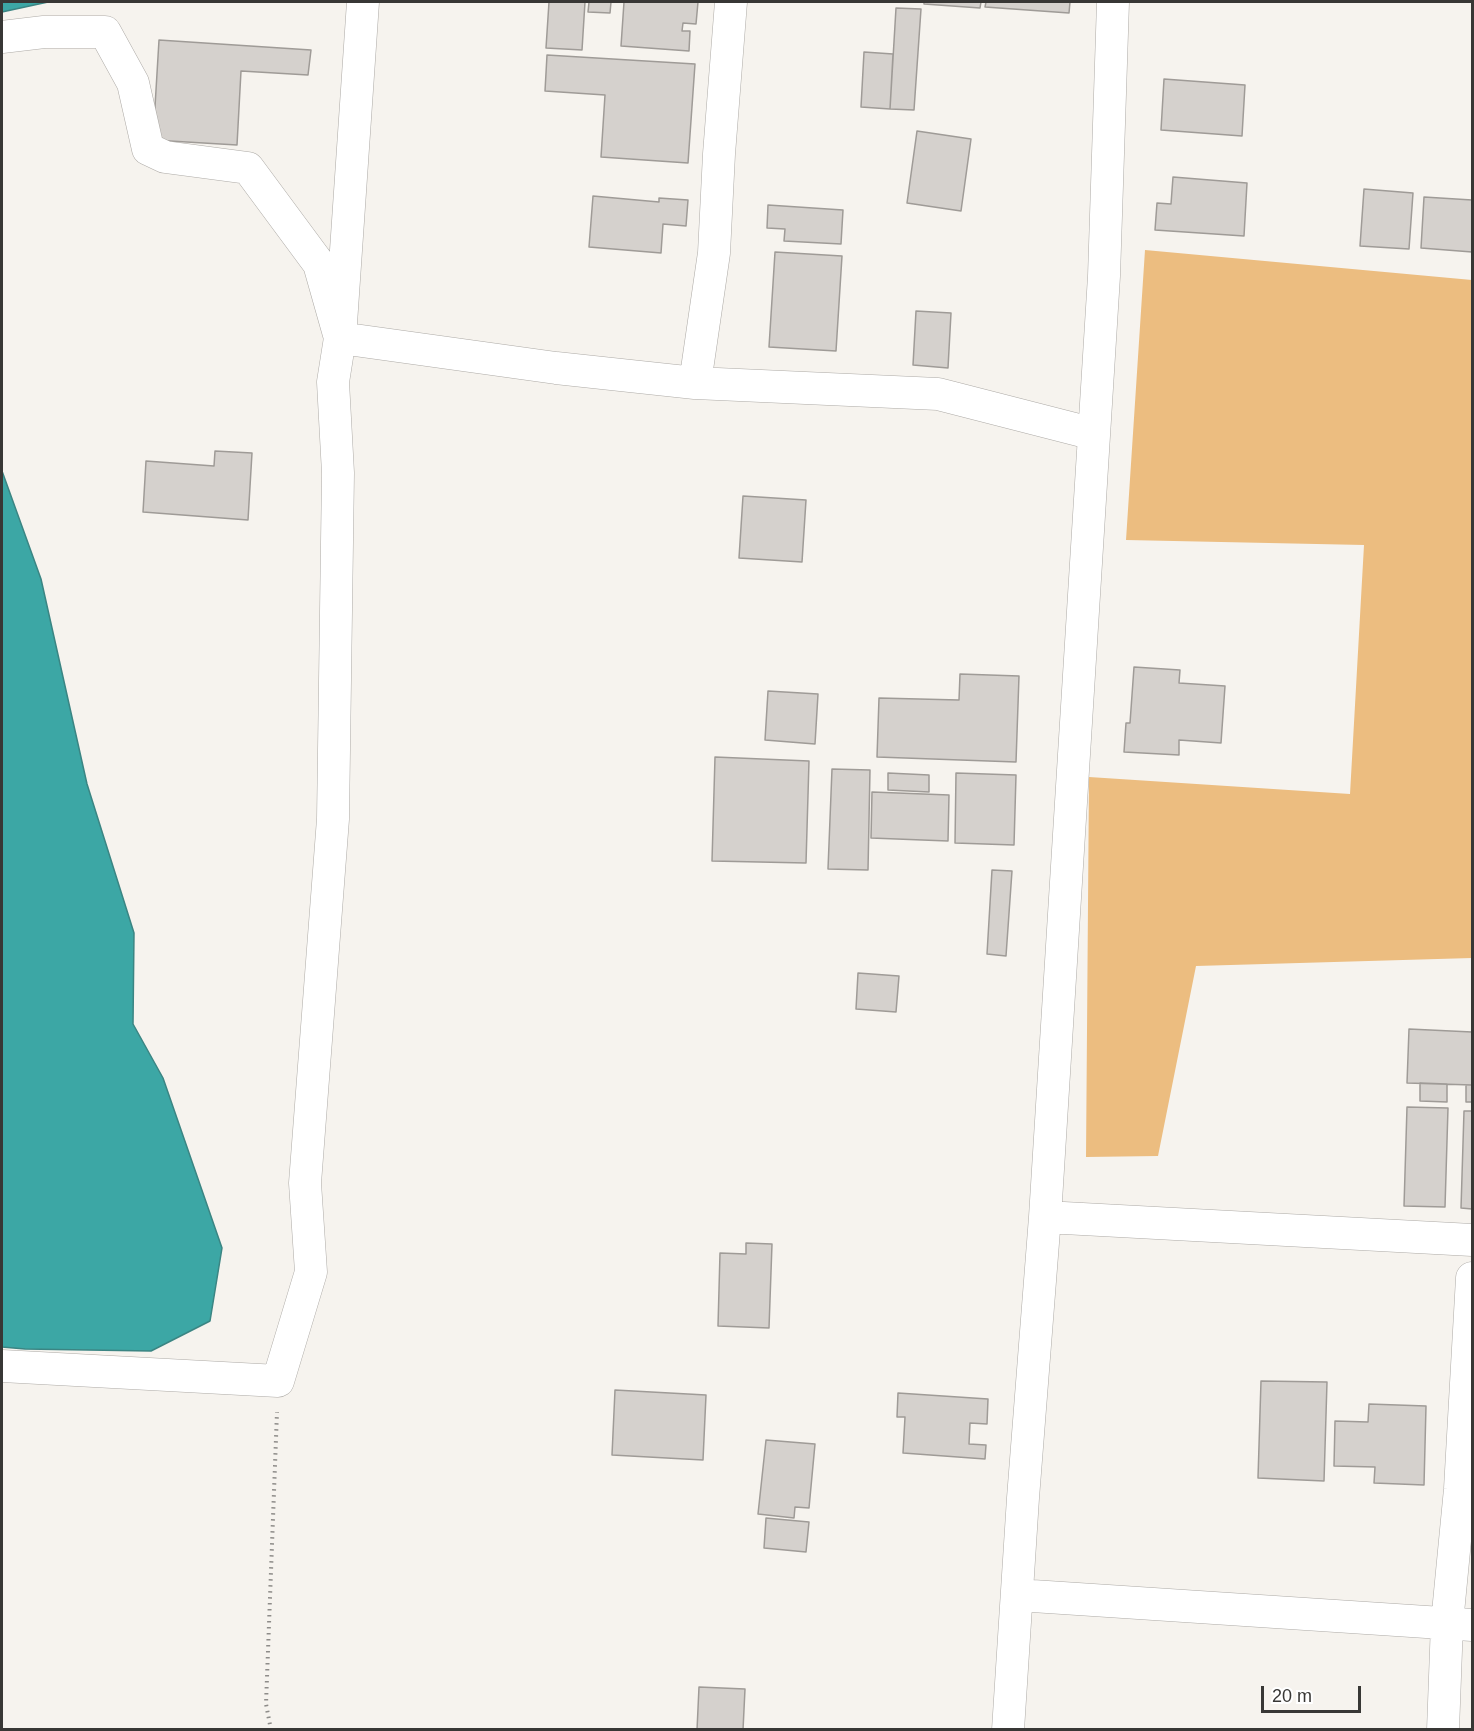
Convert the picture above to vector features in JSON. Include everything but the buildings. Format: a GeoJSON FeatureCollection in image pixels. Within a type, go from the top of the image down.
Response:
{"type":"FeatureCollection","features":[{"type":"Feature","properties":{"kind":"street"},"geometry":{"type":"LineString","coordinates":[[2,1365],[278,1381],[311,1272],[305,1183],[333,819],[338,473],[333,382],[340,338],[363,2]]}},
{"type":"Feature","properties":{"kind":"street"},"geometry":{"type":"LineString","coordinates":[[694,383],[714,252],[730,2]]}},
{"type":"Feature","properties":{"kind":"street"},"geometry":{"type":"LineString","coordinates":[[1008,1730],[1045,1217],[1104,276],[1113,2]]}},
{"type":"Feature","properties":{"kind":"street"},"geometry":{"type":"LineString","coordinates":[[2,38],[44,32],[105,32],[133,83],[148,149],[165,157],[248,168],[319,264],[340,338]]}},
{"type":"Feature","properties":{"kind":"street"},"geometry":{"type":"LineString","coordinates":[[340,338],[556,368],[694,383],[938,394],[1094,434]]}},
{"type":"Feature","properties":{"kind":"street"},"geometry":{"type":"LineString","coordinates":[[1045,1217],[1473,1240]]}},
{"type":"Feature","properties":{"kind":"street"},"geometry":{"type":"LineString","coordinates":[[1443,1730],[1460,1624],[1460,1489],[1473,1278]]}},
{"type":"Feature","properties":{"kind":"street"},"geometry":{"type":"LineString","coordinates":[[1017,1595],[1460,1624]]}},
{"type":"Feature","properties":{"kind":"path"},"geometry":{"type":"LineString","coordinates":[[271,1730],[266,1704],[278,1381]]}},
{"type":"Feature","properties":{"kind":"shaded area"},"geometry":{"type":"Polygon","coordinates":[[[1145,250],[1472,280],[1472,958],[1196,966],[1158,1156],[1086,1157],[1089,777],[1350,794],[1364,545],[1126,540],[1145,250]]]}},
{"type":"Feature","properties":{"kind":"water"},"geometry":{"type":"Polygon","coordinates":[[[2,2],[48,2],[2,12],[2,2]]]}},
{"type":"Feature","properties":{"kind":"water"},"geometry":{"type":"Polygon","coordinates":[[[2,471],[41,579],[87,784],[134,933],[133,1024],[163,1078],[222,1248],[210,1321],[151,1351],[2,1347],[2,471]]]}}]}
